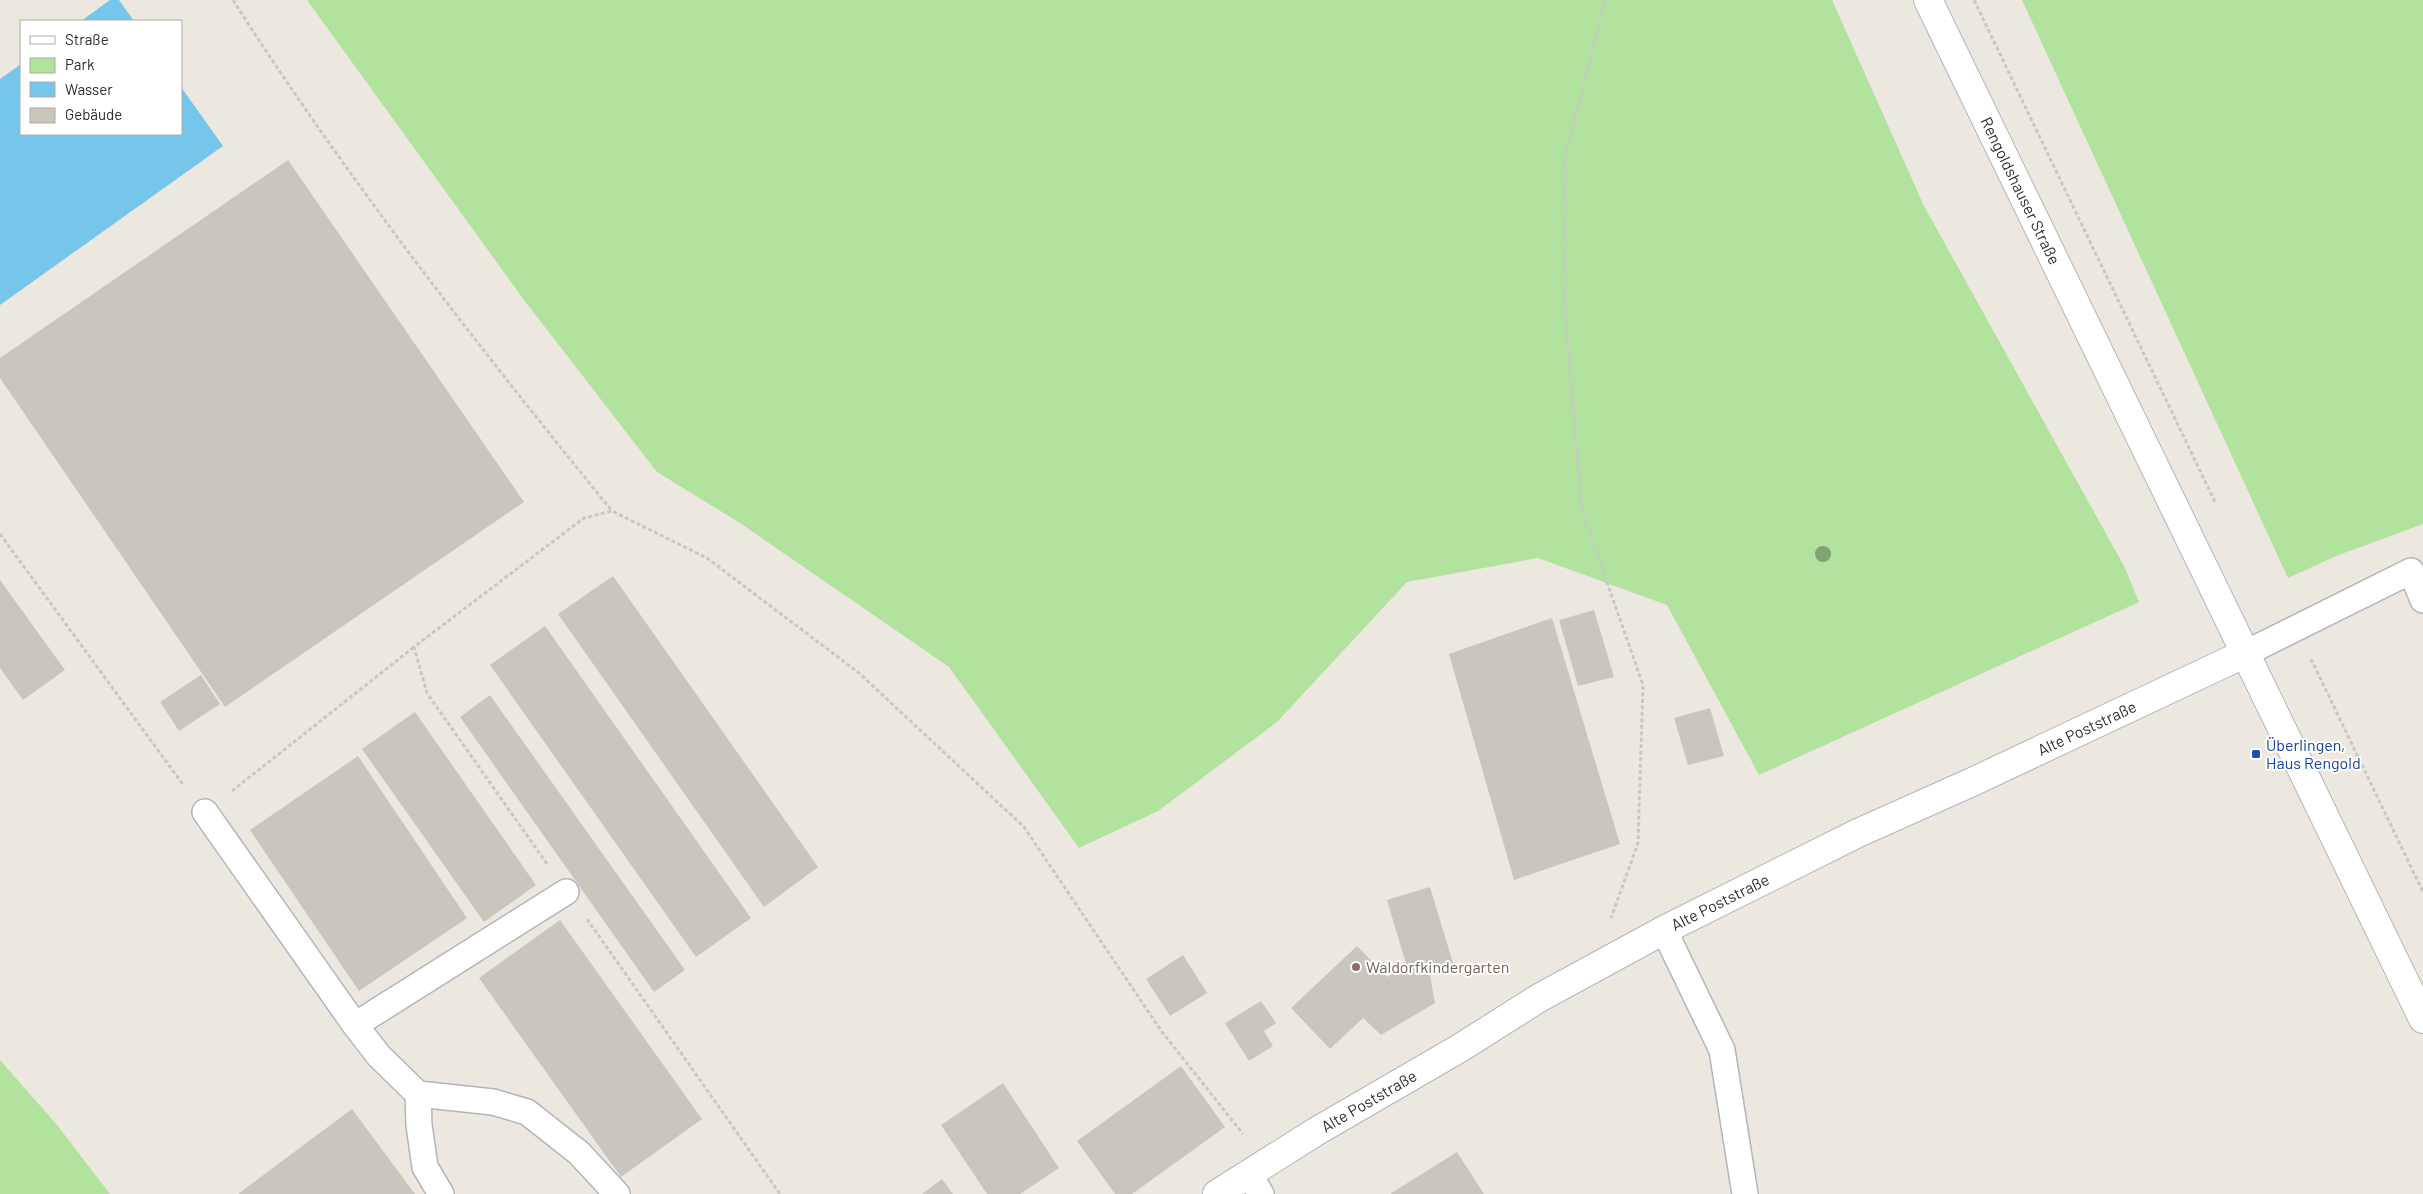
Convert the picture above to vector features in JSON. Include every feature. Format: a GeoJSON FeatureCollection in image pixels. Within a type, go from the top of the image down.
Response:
{"type":"FeatureCollection","features":[{"type":"Feature","properties":{"kind":"street","name":"Rengoldshauser Straße"},"geometry":{"type":"LineString","coordinates":[[1928,0],[2423,1019]]}},
{"type":"Feature","properties":{"kind":"street","name":"Alte Poststraße"},"geometry":{"type":"LineString","coordinates":[[1217,1194],[1255,1184],[1316,1131],[1460,1048],[1539,998],[1620,953],[1813,854],[2246,653]]}},
{"type":"Feature","properties":{"kind":"lane"},"geometry":{"type":"LineString","coordinates":[[2246,653],[2411,571],[2423,600]]}},
{"type":"Feature","properties":{"kind":"lane"},"geometry":{"type":"LineString","coordinates":[[205,812],[355,1025],[379,1056],[418,1094],[493,1102],[527,1112],[579,1153],[617,1194]]}},
{"type":"Feature","properties":{"kind":"lane"},"geometry":{"type":"LineString","coordinates":[[355,1025],[566,892]]}},
{"type":"Feature","properties":{"kind":"lane"},"geometry":{"type":"LineString","coordinates":[[1664,930],[1722,1050],[1745,1194]]}},
{"type":"Feature","properties":{"kind":"lane"},"geometry":{"type":"LineString","coordinates":[[418,1094],[419,1126],[425,1167],[441,1194]]}},
{"type":"Feature","properties":{"kind":"path"},"geometry":{"type":"LineString","coordinates":[[233,0],[316,128],[402,245],[612,511],[707,558],[859,672],[1024,827],[1162,1032],[1243,1133],[1255,1184]]}},
{"type":"Feature","properties":{"kind":"path"},"geometry":{"type":"LineString","coordinates":[[1605,0],[1565,156],[1565,310],[1582,511],[1643,685],[1638,843],[1606,932],[1620,953]]}},
{"type":"Feature","properties":{"kind":"path"},"geometry":{"type":"LineString","coordinates":[[1974,0],[2219,512]]}},
{"type":"Feature","properties":{"kind":"path"},"geometry":{"type":"LineString","coordinates":[[0,534],[197,804],[205,812],[414,647],[584,518],[612,511]]}},
{"type":"Feature","properties":{"kind":"path"},"geometry":{"type":"LineString","coordinates":[[414,647],[427,693],[780,1194]]}},
{"type":"Feature","properties":{"kind":"path"},"geometry":{"type":"LineString","coordinates":[[2324,688],[2423,892]]}},
{"type":"Feature","properties":{"kind":"green space"},"geometry":{"type":"Polygon","coordinates":[[[307,0],[1832,0],[1924,206],[2124,566],[2139,602],[1759,775],[1667,605],[1538,558],[1407,582],[1277,722],[1158,811],[1079,848],[949,667],[740,523],[657,472],[524,300],[307,0]]]}},
{"type":"Feature","properties":{"kind":"green space"},"geometry":{"type":"Polygon","coordinates":[[[2022,0],[2423,0],[2423,524],[2336,556],[2288,578],[2022,0]]]}},
{"type":"Feature","properties":{"kind":"green space"},"geometry":{"type":"Polygon","coordinates":[[[0,1060],[57,1125],[110,1194],[0,1194],[0,1060]]]}},
{"type":"Feature","properties":{"kind":"water"},"geometry":{"type":"Polygon","coordinates":[[[110,0],[119,0],[133,20],[82,20],[110,0]]]}},
{"type":"Feature","properties":{"kind":"water"},"geometry":{"type":"Polygon","coordinates":[[[20,65],[20,135],[182,135],[182,88],[223,146],[0,305],[0,79],[20,65]]]}},
{"type":"Feature","properties":{"kind":"building"},"geometry":{"type":"Polygon","coordinates":[[[288,160],[524,502],[225,707],[0,378],[0,358],[288,160]]]}},
{"type":"Feature","properties":{"kind":"building"},"geometry":{"type":"Polygon","coordinates":[[[613,576],[818,867],[764,907],[558,614],[613,576]]]}},
{"type":"Feature","properties":{"kind":"building"},"geometry":{"type":"Polygon","coordinates":[[[0,580],[65,670],[23,700],[0,668],[0,580]]]}},
{"type":"Feature","properties":{"kind":"building"},"geometry":{"type":"Polygon","coordinates":[[[1594,610],[1614,677],[1578,686],[1559,620],[1594,610]]]}},
{"type":"Feature","properties":{"kind":"building"},"geometry":{"type":"Polygon","coordinates":[[[1552,618],[1620,844],[1514,880],[1449,654],[1552,618]]]}},
{"type":"Feature","properties":{"kind":"building"},"geometry":{"type":"Polygon","coordinates":[[[545,626],[751,918],[696,957],[490,665],[545,626]]]}},
{"type":"Feature","properties":{"kind":"building"},"geometry":{"type":"Polygon","coordinates":[[[201,675],[220,704],[179,731],[160,702],[201,675]]]}},
{"type":"Feature","properties":{"kind":"building"},"geometry":{"type":"Polygon","coordinates":[[[490,695],[685,970],[654,992],[460,717],[490,695]]]}},
{"type":"Feature","properties":{"kind":"building"},"geometry":{"type":"Polygon","coordinates":[[[1710,708],[1724,756],[1688,765],[1674,718],[1710,708]]]}},
{"type":"Feature","properties":{"kind":"building"},"geometry":{"type":"Polygon","coordinates":[[[415,712],[536,885],[484,922],[362,749],[415,712]]]}},
{"type":"Feature","properties":{"kind":"building"},"geometry":{"type":"Polygon","coordinates":[[[358,756],[467,918],[359,991],[250,830],[358,756]]]}},
{"type":"Feature","properties":{"kind":"building","name":"Waldorfkindergarten"},"geometry":{"type":"Polygon","coordinates":[[[1430,887],[1453,963],[1429,970],[1435,1003],[1381,1035],[1363,1018],[1330,1049],[1291,1008],[1357,946],[1387,977],[1406,964],[1387,900],[1430,887]]]}},
{"type":"Feature","properties":{"kind":"building"},"geometry":{"type":"Polygon","coordinates":[[[560,920],[702,1119],[621,1177],[479,978],[560,920]]]}},
{"type":"Feature","properties":{"kind":"building"},"geometry":{"type":"Polygon","coordinates":[[[1183,955],[1207,993],[1170,1016],[1146,979],[1183,955]]]}},
{"type":"Feature","properties":{"kind":"building"},"geometry":{"type":"Polygon","coordinates":[[[1261,1001],[1276,1023],[1264,1031],[1273,1046],[1249,1061],[1225,1023],[1261,1001]]]}},
{"type":"Feature","properties":{"kind":"building"},"geometry":{"type":"Polygon","coordinates":[[[1181,1066],[1225,1127],[1132,1194],[1115,1194],[1077,1141],[1181,1066]]]}},
{"type":"Feature","properties":{"kind":"building"},"geometry":{"type":"Polygon","coordinates":[[[1003,1083],[1059,1168],[1020,1194],[987,1194],[941,1125],[1003,1083]]]}},
{"type":"Feature","properties":{"kind":"building"},"geometry":{"type":"Polygon","coordinates":[[[352,1109],[415,1194],[238,1194],[352,1109]]]}},
{"type":"Feature","properties":{"kind":"building"},"geometry":{"type":"Polygon","coordinates":[[[1457,1152],[1484,1194],[1390,1194],[1457,1152]]]}},
{"type":"Feature","properties":{"kind":"building"},"geometry":{"type":"Polygon","coordinates":[[[942,1179],[953,1194],[922,1194],[942,1179]]]}},
{"type":"Feature","properties":{"kind":"place","name":"Überlingen, Haus Rengold"},"geometry":{"type":"Point","coordinates":[2256,754]}},
{"type":"Feature","properties":{"kind":"place","name":"Waldorfkindergarten"},"geometry":{"type":"Point","coordinates":[1356,967]}}]}
